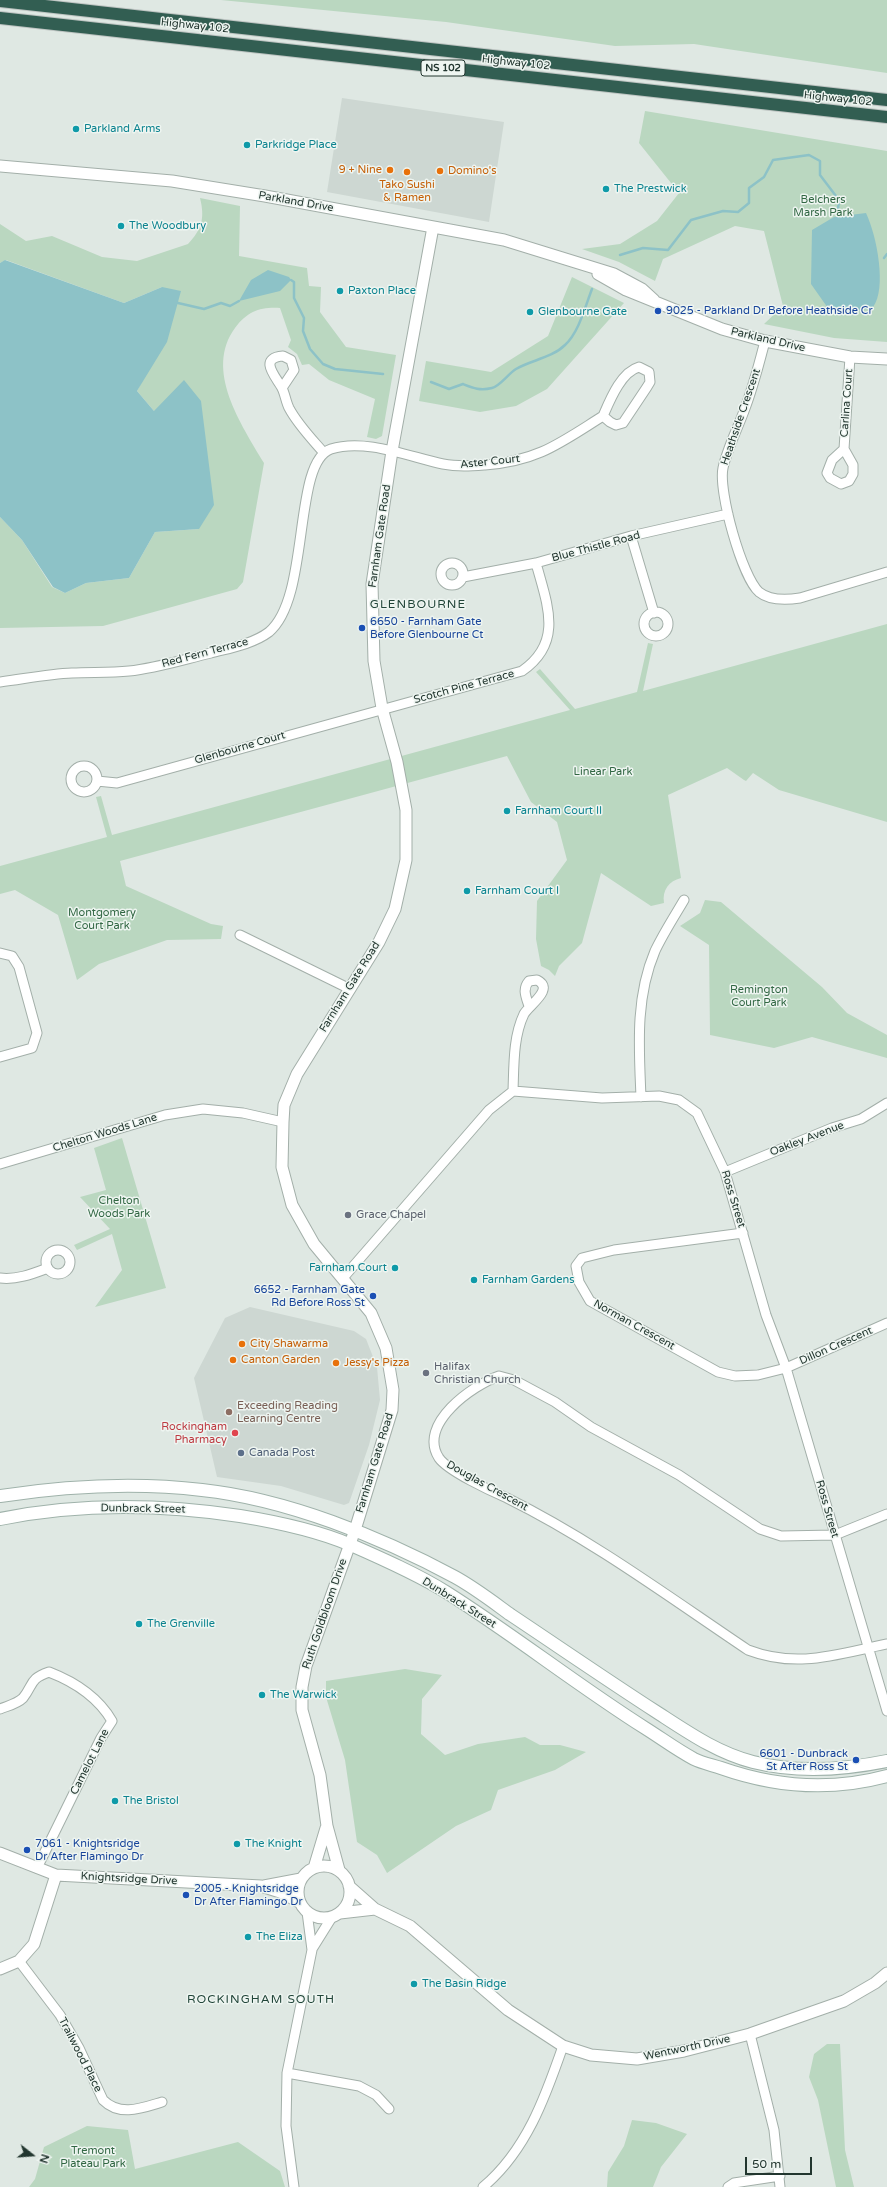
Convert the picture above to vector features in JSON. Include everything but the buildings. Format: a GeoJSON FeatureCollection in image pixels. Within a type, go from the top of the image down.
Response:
{"type":"FeatureCollection","features":[{"type":"Feature","properties":{"kind":"highway","name":"Highway 102"},"geometry":{"type":"LineString","coordinates":[[0,1],[887,100]]}},
{"type":"Feature","properties":{"kind":"highway","name":"Highway 102"},"geometry":{"type":"LineString","coordinates":[[0,18],[887,117]]}},
{"type":"Feature","properties":{"kind":"main road","name":"Dunbrack Street"},"geometry":{"type":"LineString","coordinates":[[0,1496],[67,1487],[111,1485],[202,1490],[260,1500],[355,1530],[457,1578],[618,1688],[703,1742],[752,1762],[792,1769],[823,1770],[887,1761]]}},
{"type":"Feature","properties":{"kind":"main road","name":"Dunbrack Street"},"geometry":{"type":"LineString","coordinates":[[0,1519],[31,1513],[122,1506],[169,1508],[268,1520],[308,1531],[350,1545],[445,1591],[606,1703],[695,1759],[749,1778],[791,1784],[824,1786],[887,1776]]}},
{"type":"Feature","properties":{"kind":"street","name":"Parkland Drive"},"geometry":{"type":"LineString","coordinates":[[0,166],[172,181],[265,196],[504,240],[631,282],[642,289],[654,300],[722,329],[765,341],[850,357],[887,358]]}},
{"type":"Feature","properties":{"kind":"street","name":"Farnham Gate Road"},"geometry":{"type":"LineString","coordinates":[[350,1545],[392,1410],[394,1390],[390,1362],[371,1313],[314,1244],[292,1205],[282,1167],[284,1104],[297,1074],[368,962],[395,909],[406,860],[406,810],[397,762],[382,708],[374,661],[372,584],[392,451],[433,227]]}},
{"type":"Feature","properties":{"kind":"street","name":"Heathside Crescent"},"geometry":{"type":"LineString","coordinates":[[765,341],[750,394],[723,468],[722,486],[728,514],[745,570],[751,583],[760,593],[774,599],[800,598],[887,572]]}},
{"type":"Feature","properties":{"kind":"street","name":"Carlina Court"},"geometry":{"type":"LineString","coordinates":[[844,448],[850,357]]}},
{"type":"Feature","properties":{"kind":"street"},"geometry":{"type":"LineString","coordinates":[[639,367],[649,372],[650,382],[647,388],[623,423],[616,425],[603,416],[616,391],[629,372],[639,367]]}},
{"type":"Feature","properties":{"kind":"street"},"geometry":{"type":"LineString","coordinates":[[282,388],[289,408],[300,425],[324,453],[331,449],[349,446],[392,451]]}},
{"type":"Feature","properties":{"kind":"street","name":"Aster Court"},"geometry":{"type":"LineString","coordinates":[[392,451],[444,464],[463,467],[515,462],[549,450],[603,416]]}},
{"type":"Feature","properties":{"kind":"street","name":"Red Fern Terrace"},"geometry":{"type":"LineString","coordinates":[[0,682],[72,673],[137,670],[243,645],[268,632],[282,616],[290,598],[300,544],[306,495],[314,470],[324,453]]}},
{"type":"Feature","properties":{"kind":"street","name":"Blue Thistle Road"},"geometry":{"type":"LineString","coordinates":[[463,577],[536,563],[631,536],[728,514]]}},
{"type":"Feature","properties":{"kind":"street"},"geometry":{"type":"LineString","coordinates":[[631,536],[654,613]]}},
{"type":"Feature","properties":{"kind":"street","name":"Scotch Pine Terrace"},"geometry":{"type":"LineString","coordinates":[[382,708],[505,677],[522,671],[533,663],[541,654],[547,643],[549,630],[548,606],[536,563]]}},
{"type":"Feature","properties":{"kind":"street","name":"Glenbourne Court"},"geometry":{"type":"LineString","coordinates":[[97,781],[117,783],[382,708]]}},
{"type":"Feature","properties":{"kind":"street"},"geometry":{"type":"LineString","coordinates":[[642,1097],[640,1011],[646,977],[655,951],[684,900]]}},
{"type":"Feature","properties":{"kind":"street"},"geometry":{"type":"LineString","coordinates":[[240,934],[350,989]]}},
{"type":"Feature","properties":{"kind":"street"},"geometry":{"type":"LineString","coordinates":[[0,953],[12,956],[19,967],[37,1033],[32,1048],[0,1057]]}},
{"type":"Feature","properties":{"kind":"street"},"geometry":{"type":"LineString","coordinates":[[343,1278],[488,1110],[513,1091],[514,1058],[520,1024],[529,1006]]}},
{"type":"Feature","properties":{"kind":"street","name":"Ross Street"},"geometry":{"type":"LineString","coordinates":[[513,1091],[602,1098],[658,1096],[679,1100],[698,1113],[725,1172],[766,1315],[786,1368],[887,1711]]}},
{"type":"Feature","properties":{"kind":"street","name":"Oakley Avenue"},"geometry":{"type":"LineString","coordinates":[[725,1172],[832,1128],[861,1119],[887,1103]]}},
{"type":"Feature","properties":{"kind":"street","name":"Chelton Woods Lane"},"geometry":{"type":"LineString","coordinates":[[0,1164],[165,1115],[203,1109],[243,1113],[283,1122]]}},
{"type":"Feature","properties":{"kind":"street","name":"Norman Crescent"},"geometry":{"type":"LineString","coordinates":[[743,1233],[614,1250],[582,1258],[576,1266],[579,1282],[590,1301],[718,1372],[735,1376],[758,1375],[786,1368]]}},
{"type":"Feature","properties":{"kind":"street"},"geometry":{"type":"LineString","coordinates":[[0,1278],[9,1279],[28,1276],[48,1268]]}},
{"type":"Feature","properties":{"kind":"street","name":"Dillon Crescent"},"geometry":{"type":"LineString","coordinates":[[786,1368],[887,1323]]}},
{"type":"Feature","properties":{"kind":"street","name":"Douglas Crescent"},"geometry":{"type":"LineString","coordinates":[[834,1535],[782,1536],[760,1529],[679,1475],[592,1427],[554,1402],[514,1380],[499,1376],[475,1387],[440,1419],[435,1432],[435,1448],[439,1458],[446,1465],[491,1491],[544,1517],[619,1562],[748,1650],[765,1656],[792,1660],[817,1659],[887,1644]]}},
{"type":"Feature","properties":{"kind":"street"},"geometry":{"type":"LineString","coordinates":[[834,1535],[887,1514]]}},
{"type":"Feature","properties":{"kind":"street","name":"Ruth Goldbloom Drive"},"geometry":{"type":"LineString","coordinates":[[339,1870],[327,1826],[320,1775],[302,1710],[302,1687],[306,1666],[350,1545]]}},
{"type":"Feature","properties":{"kind":"street","name":"Camelot Lane"},"geometry":{"type":"LineString","coordinates":[[0,1709],[22,1698],[31,1682],[49,1672],[80,1687],[103,1706],[112,1721],[101,1738],[37,1868]]}},
{"type":"Feature","properties":{"kind":"street","name":"Ruth Goldbloom Drive"},"geometry":{"type":"LineString","coordinates":[[314,1868],[327,1826]]}},
{"type":"Feature","properties":{"kind":"street","name":"Knightsridge Drive"},"geometry":{"type":"LineString","coordinates":[[0,1853],[56,1875],[261,1886],[301,1879]]}},
{"type":"Feature","properties":{"kind":"street"},"geometry":{"type":"LineString","coordinates":[[294,2187],[286,2126],[287,2073],[312,1950],[320,1934],[336,1915],[348,1901],[349,1886],[344,1875],[339,1870],[331,1867],[314,1868],[301,1879],[298,1886],[299,1902],[307,1912],[318,1918],[336,1915],[375,1909]]}},
{"type":"Feature","properties":{"kind":"street"},"geometry":{"type":"LineString","coordinates":[[0,1969],[19,1961],[34,1944],[56,1875]]}},
{"type":"Feature","properties":{"kind":"street","name":"Knightsridge Drive"},"geometry":{"type":"LineString","coordinates":[[261,1886],[280,1892],[299,1902]]}},
{"type":"Feature","properties":{"kind":"street","name":"Wentworth Drive"},"geometry":{"type":"LineString","coordinates":[[349,1886],[375,1909],[410,1926],[508,2010],[563,2046],[591,2055],[637,2059],[684,2051],[750,2034],[844,2001],[875,1983],[887,1973]]}},
{"type":"Feature","properties":{"kind":"street"},"geometry":{"type":"LineString","coordinates":[[307,1912],[312,1950]]}},
{"type":"Feature","properties":{"kind":"street","name":"Trailwood Place"},"geometry":{"type":"LineString","coordinates":[[19,1961],[60,2015],[79,2048],[103,2100],[108,2105],[122,2110],[133,2110],[162,2102]]}},
{"type":"Feature","properties":{"kind":"street"},"geometry":{"type":"LineString","coordinates":[[750,2034],[774,2130],[780,2187]]}},
{"type":"Feature","properties":{"kind":"street"},"geometry":{"type":"LineString","coordinates":[[483,2187],[496,2176],[528,2133],[543,2100],[563,2046]]}},
{"type":"Feature","properties":{"kind":"street"},"geometry":{"type":"LineString","coordinates":[[287,2073],[359,2086],[376,2095],[389,2109]]}},
{"type":"Feature","properties":{"kind":"street"},"geometry":{"type":"LineString","coordinates":[[728,2187],[734,2183],[780,2176]]}},
{"type":"Feature","properties":{"kind":"shaded area"},"geometry":{"type":"Polygon","coordinates":[[[342,98],[504,122],[489,222],[327,192],[342,98]]]}},
{"type":"Feature","properties":{"kind":"shaded area"},"geometry":{"type":"Polygon","coordinates":[[[250,1307],[354,1331],[366,1339],[377,1367],[380,1400],[369,1445],[349,1503],[344,1505],[281,1486],[217,1477],[194,1378],[225,1318],[250,1307]]]}},
{"type":"Feature","properties":{"kind":"green space"},"geometry":{"type":"Polygon","coordinates":[[[221,0],[887,0],[887,73],[694,44],[615,46],[446,22],[221,0]]]}},
{"type":"Feature","properties":{"kind":"green space","name":"Belchers Marsh Park"},"geometry":{"type":"Polygon","coordinates":[[[645,111],[887,151],[887,342],[834,338],[764,324],[783,306],[764,231],[735,226],[663,259],[655,281],[619,262],[582,249],[620,244],[657,221],[679,193],[639,143],[645,111]]]}},
{"type":"Feature","properties":{"kind":"green space"},"geometry":{"type":"Polygon","coordinates":[[[200,198],[240,206],[239,256],[307,268],[309,286],[321,287],[320,312],[346,347],[396,355],[382,436],[376,439],[367,437],[375,399],[329,380],[309,364],[302,365],[297,354],[288,347],[291,340],[280,308],[266,308],[255,311],[240,322],[235,328],[226,344],[223,361],[224,379],[229,397],[245,431],[264,463],[243,582],[237,589],[103,626],[0,628],[0,517],[22,540],[52,587],[65,593],[86,583],[129,578],[155,532],[199,529],[154,411],[137,391],[148,370],[162,287],[124,303],[6,260],[0,263],[0,224],[26,241],[52,236],[102,257],[137,261],[188,244],[193,239],[201,223],[202,212],[200,198]]]}},
{"type":"Feature","properties":{"kind":"green space"},"geometry":{"type":"Polygon","coordinates":[[[572,277],[624,303],[547,389],[516,406],[480,412],[419,401],[426,361],[491,372],[548,336],[572,277]]]}},
{"type":"Feature","properties":{"kind":"green space","name":"Linear Park"},"geometry":{"type":"Polygon","coordinates":[[[887,624],[887,822],[779,790],[753,773],[746,781],[727,768],[668,795],[681,878],[673,881],[667,887],[664,894],[664,903],[651,906],[601,873],[582,943],[559,966],[555,976],[549,970],[541,966],[536,939],[537,901],[567,860],[557,822],[531,802],[507,756],[120,861],[126,886],[211,924],[223,926],[221,939],[167,940],[99,964],[77,980],[58,915],[15,890],[0,894],[0,866],[107,837],[96,797],[101,796],[112,835],[570,710],[536,672],[540,669],[575,709],[637,692],[648,643],[653,644],[643,691],[887,624]]]}},
{"type":"Feature","properties":{"kind":"green space","name":"Remington Court Park"},"geometry":{"type":"Polygon","coordinates":[[[705,900],[721,902],[822,987],[847,1013],[887,1035],[887,1058],[812,1037],[774,1048],[710,1035],[709,945],[680,926],[700,913],[705,900]]]}},
{"type":"Feature","properties":{"kind":"green space","name":"Chelton Woods Park"},"geometry":{"type":"Polygon","coordinates":[[[122,1138],[166,1288],[95,1307],[122,1270],[112,1234],[77,1250],[74,1245],[110,1229],[80,1197],[106,1190],[94,1148],[122,1138]]]}},
{"type":"Feature","properties":{"kind":"green space"},"geometry":{"type":"Polygon","coordinates":[[[405,1669],[442,1675],[422,1699],[421,1734],[445,1755],[478,1744],[525,1737],[540,1745],[560,1745],[586,1752],[555,1770],[498,1790],[491,1810],[456,1826],[387,1873],[377,1855],[357,1842],[345,1760],[326,1697],[326,1681],[405,1669]]]}},
{"type":"Feature","properties":{"kind":"green space"},"geometry":{"type":"Polygon","coordinates":[[[827,2044],[840,2044],[845,2150],[854,2187],[836,2187],[818,2100],[809,2077],[814,2054],[827,2044]]]}},
{"type":"Feature","properties":{"kind":"green space"},"geometry":{"type":"Polygon","coordinates":[[[632,2120],[656,2123],[687,2134],[661,2167],[653,2187],[607,2187],[608,2172],[624,2146],[632,2120]]]}},
{"type":"Feature","properties":{"kind":"green space","name":"Tremont Plateau Park"},"geometry":{"type":"Polygon","coordinates":[[[87,2126],[128,2130],[135,2169],[238,2142],[280,2171],[285,2187],[29,2187],[35,2179],[44,2147],[87,2126]]]}},
{"type":"Feature","properties":{"kind":"water"},"geometry":{"type":"Polygon","coordinates":[[[866,213],[874,235],[879,262],[880,275],[877,299],[873,307],[870,308],[830,311],[811,284],[812,230],[834,217],[866,213]]]}},
{"type":"Feature","properties":{"kind":"water"},"geometry":{"type":"Polygon","coordinates":[[[5,260],[124,303],[162,287],[181,291],[167,342],[137,391],[154,411],[184,380],[201,401],[214,505],[199,529],[155,532],[129,578],[86,583],[65,593],[53,587],[22,540],[0,517],[0,263],[5,260]]]}},
{"type":"Feature","properties":{"kind":"water"},"geometry":{"type":"Polygon","coordinates":[[[268,270],[289,277],[291,280],[280,291],[239,301],[251,280],[268,270]]]}},
{"type":"Feature","properties":{"kind":"waterway"},"geometry":{"type":"LineString","coordinates":[[620,255],[643,248],[668,250],[691,220],[723,211],[738,212],[749,203],[749,188],[764,177],[773,160],[809,155],[820,161],[820,175],[839,200],[838,209],[840,216]]}},
{"type":"Feature","properties":{"kind":"waterway"},"geometry":{"type":"LineString","coordinates":[[884,258],[887,254]]}},
{"type":"Feature","properties":{"kind":"waterway"},"geometry":{"type":"LineString","coordinates":[[291,280],[294,282],[294,298],[304,318],[303,331],[310,349],[323,364],[335,369],[383,374]]}},
{"type":"Feature","properties":{"kind":"waterway"},"geometry":{"type":"LineString","coordinates":[[431,382],[449,389],[463,384],[473,388],[488,389],[498,385],[516,369],[554,353],[570,340],[581,319],[592,289]]}},
{"type":"Feature","properties":{"kind":"waterway"},"geometry":{"type":"LineString","coordinates":[[178,303],[204,309],[221,303],[230,306],[239,301]]}},
{"type":"Feature","properties":{"kind":"place","name":"Parkland Arms"},"geometry":{"type":"Point","coordinates":[76,129]}},
{"type":"Feature","properties":{"kind":"place","name":"Parkridge Place"},"geometry":{"type":"Point","coordinates":[247,145]}},
{"type":"Feature","properties":{"kind":"place","name":"9 + Nine"},"geometry":{"type":"Point","coordinates":[390,170]}},
{"type":"Feature","properties":{"kind":"place","name":"Domino's"},"geometry":{"type":"Point","coordinates":[440,171]}},
{"type":"Feature","properties":{"kind":"place","name":"Tako Sushi & Ramen"},"geometry":{"type":"Point","coordinates":[407,172]}},
{"type":"Feature","properties":{"kind":"place","name":"The Prestwick"},"geometry":{"type":"Point","coordinates":[606,189]}},
{"type":"Feature","properties":{"kind":"place","name":"The Woodbury"},"geometry":{"type":"Point","coordinates":[121,226]}},
{"type":"Feature","properties":{"kind":"place","name":"Paxton Place"},"geometry":{"type":"Point","coordinates":[340,291]}},
{"type":"Feature","properties":{"kind":"place","name":"9025 - Parkland Dr Before Heathside Cr"},"geometry":{"type":"Point","coordinates":[658,311]}},
{"type":"Feature","properties":{"kind":"place","name":"Glenbourne Gate"},"geometry":{"type":"Point","coordinates":[530,312]}},
{"type":"Feature","properties":{"kind":"place","name":"6650 - Farnham Gate Before Glenbourne Ct"},"geometry":{"type":"Point","coordinates":[362,628]}},
{"type":"Feature","properties":{"kind":"place","name":"Farnham Court II"},"geometry":{"type":"Point","coordinates":[507,811]}},
{"type":"Feature","properties":{"kind":"place","name":"Farnham Court I"},"geometry":{"type":"Point","coordinates":[467,891]}},
{"type":"Feature","properties":{"kind":"place","name":"Grace Chapel"},"geometry":{"type":"Point","coordinates":[348,1215]}},
{"type":"Feature","properties":{"kind":"place","name":"Farnham Court"},"geometry":{"type":"Point","coordinates":[395,1268]}},
{"type":"Feature","properties":{"kind":"place","name":"Farnham Gardens"},"geometry":{"type":"Point","coordinates":[474,1280]}},
{"type":"Feature","properties":{"kind":"place","name":"6652 - Farnham Gate Rd Before Ross St"},"geometry":{"type":"Point","coordinates":[373,1296]}},
{"type":"Feature","properties":{"kind":"place","name":"City Shawarma"},"geometry":{"type":"Point","coordinates":[242,1344]}},
{"type":"Feature","properties":{"kind":"place","name":"Canton Garden"},"geometry":{"type":"Point","coordinates":[233,1360]}},
{"type":"Feature","properties":{"kind":"place","name":"Jessy's Pizza"},"geometry":{"type":"Point","coordinates":[336,1363]}},
{"type":"Feature","properties":{"kind":"place","name":"Halifax Christian Church"},"geometry":{"type":"Point","coordinates":[426,1373]}},
{"type":"Feature","properties":{"kind":"place","name":"Exceeding Reading Learning Centre"},"geometry":{"type":"Point","coordinates":[229,1412]}},
{"type":"Feature","properties":{"kind":"place","name":"Rockingham Pharmacy"},"geometry":{"type":"Point","coordinates":[235,1433]}},
{"type":"Feature","properties":{"kind":"place","name":"Canada Post"},"geometry":{"type":"Point","coordinates":[241,1453]}},
{"type":"Feature","properties":{"kind":"place","name":"The Grenville"},"geometry":{"type":"Point","coordinates":[139,1624]}},
{"type":"Feature","properties":{"kind":"place","name":"The Warwick"},"geometry":{"type":"Point","coordinates":[262,1695]}},
{"type":"Feature","properties":{"kind":"place","name":"6601 - Dunbrack St After Ross St"},"geometry":{"type":"Point","coordinates":[856,1760]}},
{"type":"Feature","properties":{"kind":"place","name":"The Bristol"},"geometry":{"type":"Point","coordinates":[115,1801]}},
{"type":"Feature","properties":{"kind":"place","name":"The Knight"},"geometry":{"type":"Point","coordinates":[237,1844]}},
{"type":"Feature","properties":{"kind":"place","name":"7061 - Knightsridge Dr After Flamingo Dr"},"geometry":{"type":"Point","coordinates":[27,1850]}},
{"type":"Feature","properties":{"kind":"place","name":"2005 - Knightsridge Dr After Flamingo Dr"},"geometry":{"type":"Point","coordinates":[186,1895]}},
{"type":"Feature","properties":{"kind":"place","name":"The Eliza"},"geometry":{"type":"Point","coordinates":[248,1937]}},
{"type":"Feature","properties":{"kind":"place","name":"The Basin Ridge"},"geometry":{"type":"Point","coordinates":[414,1984]}},
{"type":"Feature","properties":{"kind":"district","name":"GLENBOURNE"},"geometry":{"type":"Point","coordinates":[418,605]}},
{"type":"Feature","properties":{"kind":"district","name":"ROCKINGHAM SOUTH"},"geometry":{"type":"Point","coordinates":[261,2000]}},
{"type":"Feature","properties":{"kind":"park label","name":"Montgomery Court Park"},"geometry":{"type":"Point","coordinates":[102,919]}}]}
